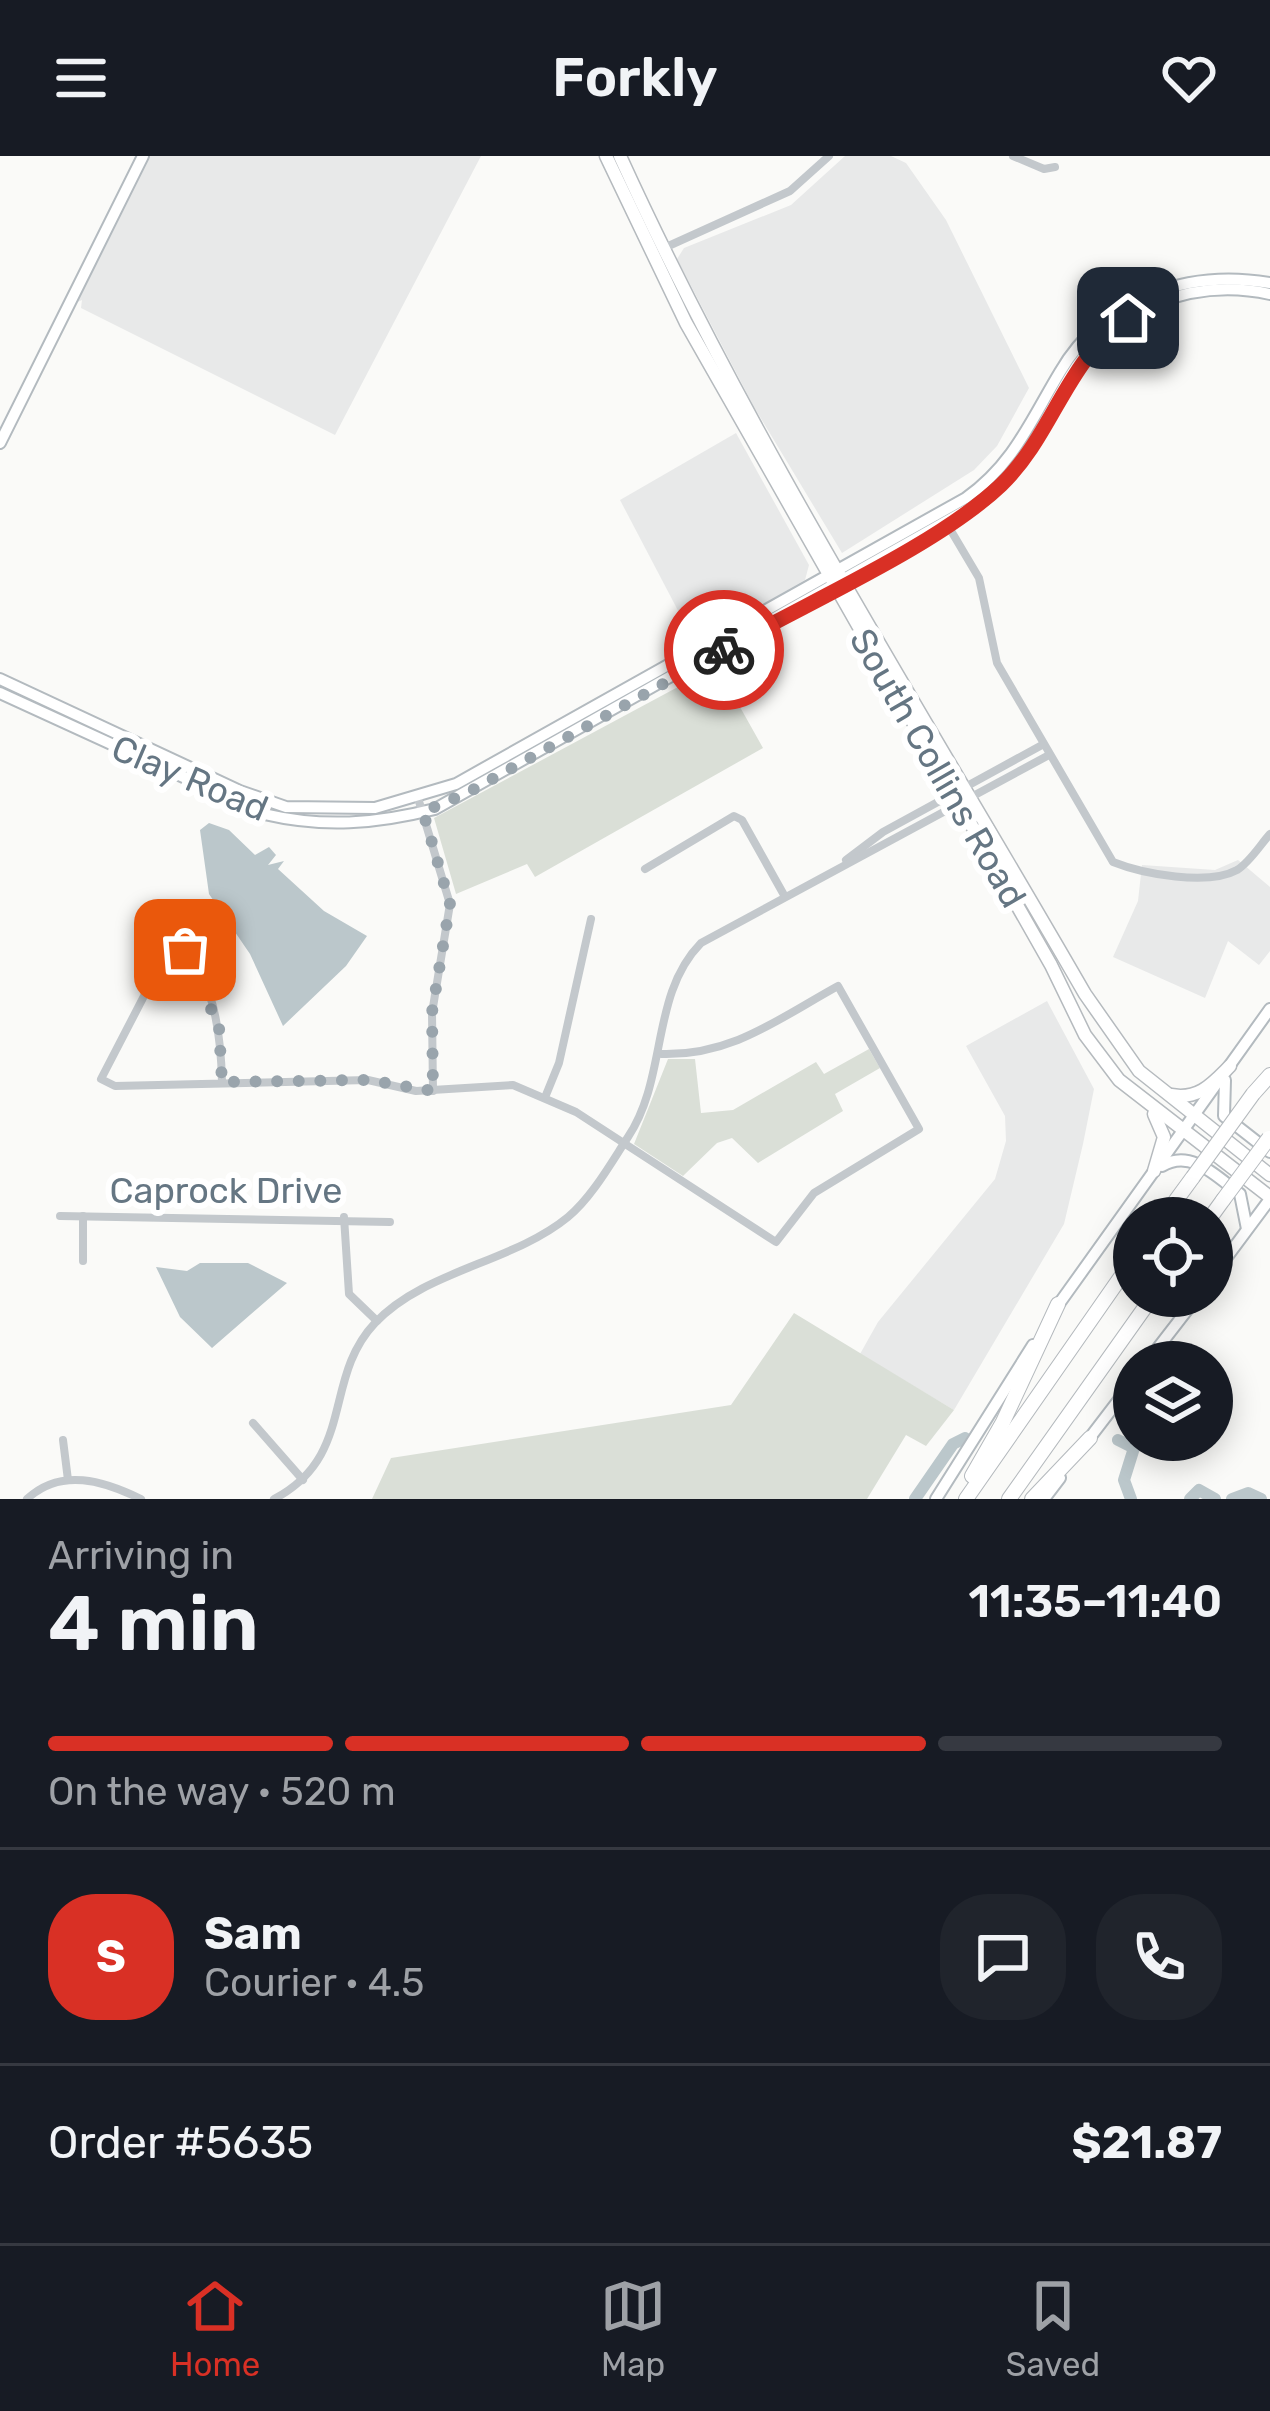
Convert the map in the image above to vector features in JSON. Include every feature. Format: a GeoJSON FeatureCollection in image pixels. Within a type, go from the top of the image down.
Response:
{"type":"FeatureCollection","features":[{"type":"Feature","properties":{"kind":"highway"},"geometry":{"type":"LineString","coordinates":[[1178,1197],[1270,1075]]}},
{"type":"Feature","properties":{"kind":"highway"},"geometry":{"type":"LineString","coordinates":[[1224,1197],[1269,1138]]}},
{"type":"Feature","properties":{"kind":"highway"},"geometry":{"type":"LineString","coordinates":[[962,1499],[1113,1287]]}},
{"type":"Feature","properties":{"kind":"highway"},"geometry":{"type":"LineString","coordinates":[[962,1499],[1004,1422],[1058,1304]]}},
{"type":"Feature","properties":{"kind":"highway"},"geometry":{"type":"LineString","coordinates":[[1009,1499],[1138,1317]]}},
{"type":"Feature","properties":{"kind":"highway"},"geometry":{"type":"LineString","coordinates":[[1032,1499],[1090,1438]]}},
{"type":"Feature","properties":{"kind":"main road"},"geometry":{"type":"LineString","coordinates":[[0,443],[143,156]]}},
{"type":"Feature","properties":{"kind":"main road","name":"South Collins Road"},"geometry":{"type":"LineString","coordinates":[[605,156],[962,795],[1085,1035],[1141,1100],[1270,1198]]}},
{"type":"Feature","properties":{"kind":"main road","name":"South Collins Road"},"geometry":{"type":"LineString","coordinates":[[620,156],[657,251]]}},
{"type":"Feature","properties":{"kind":"main road"},"geometry":{"type":"LineString","coordinates":[[838,578],[1008,478],[1081,342],[1111,315],[1201,280],[1270,283]]}},
{"type":"Feature","properties":{"kind":"main road"},"geometry":{"type":"LineString","coordinates":[[1150,299],[1211,290],[1270,294]]}},
{"type":"Feature","properties":{"kind":"main road","name":"Clay Road"},"geometry":{"type":"LineString","coordinates":[[0,679],[240,791],[286,806],[375,808],[456,784],[838,578]]}},
{"type":"Feature","properties":{"kind":"main road","name":"Clay Road"},"geometry":{"type":"LineString","coordinates":[[0,693],[264,814],[307,824],[352,825],[423,812],[469,792],[838,578]]}},
{"type":"Feature","properties":{"kind":"main road","name":"South Collins Road"},"geometry":{"type":"LineString","coordinates":[[962,795],[1138,1071],[1270,1175]]}},
{"type":"Feature","properties":{"kind":"main road"},"geometry":{"type":"LineString","coordinates":[[1051,965],[1065,958]]}},
{"type":"Feature","properties":{"kind":"main road"},"geometry":{"type":"LineString","coordinates":[[936,1499],[1058,1304],[1270,1009]]}},
{"type":"Feature","properties":{"kind":"main road"},"geometry":{"type":"LineString","coordinates":[[1169,1095],[1185,1098],[1206,1091],[1230,1066]]}},
{"type":"Feature","properties":{"kind":"main road"},"geometry":{"type":"LineString","coordinates":[[1230,1066],[1222,1090],[1224,1116],[1270,1152]]}},
{"type":"Feature","properties":{"kind":"main road"},"geometry":{"type":"LineString","coordinates":[[1141,1100],[1158,1119],[1165,1137],[1154,1171]]}},
{"type":"Feature","properties":{"kind":"main road"},"geometry":{"type":"LineString","coordinates":[[1154,1171],[1170,1160],[1198,1163],[1240,1194],[1247,1229]]}},
{"type":"Feature","properties":{"kind":"main road"},"geometry":{"type":"LineString","coordinates":[[1233,1248],[1270,1198]]}},
{"type":"Feature","properties":{"kind":"main road"},"geometry":{"type":"LineString","coordinates":[[1247,1229],[1270,1222]]}},
{"type":"Feature","properties":{"kind":"main road"},"geometry":{"type":"LineString","coordinates":[[1164,1341],[1182,1317]]}},
{"type":"Feature","properties":{"kind":"main road"},"geometry":{"type":"LineString","coordinates":[[1044,1499],[1113,1408]]}},
{"type":"Feature","properties":{"kind":"street"},"geometry":{"type":"LineString","coordinates":[[657,251],[790,191],[829,156]]}},
{"type":"Feature","properties":{"kind":"street"},"geometry":{"type":"LineString","coordinates":[[1013,156],[1044,169],[1055,167]]}},
{"type":"Feature","properties":{"kind":"street"},"geometry":{"type":"LineString","coordinates":[[944,518],[979,578],[997,663],[1102,851],[1131,869],[1212,877],[1234,872],[1270,834]]}},
{"type":"Feature","properties":{"kind":"street"},"geometry":{"type":"LineString","coordinates":[[274,1499],[303,1480],[334,1435],[346,1373],[377,1321],[402,1302],[567,1218],[625,1143],[650,1099],[671,990],[683,964],[712,936],[905,833],[1042,745]]}},
{"type":"Feature","properties":{"kind":"street"},"geometry":{"type":"LineString","coordinates":[[845,861],[899,823],[1049,755]]}},
{"type":"Feature","properties":{"kind":"street"},"geometry":{"type":"LineString","coordinates":[[418,799],[450,904],[432,1012],[433,1091]]}},
{"type":"Feature","properties":{"kind":"street"},"geometry":{"type":"LineString","coordinates":[[645,869],[734,815],[742,820],[784,895]]}},
{"type":"Feature","properties":{"kind":"street"},"geometry":{"type":"LineString","coordinates":[[899,823],[905,833]]}},
{"type":"Feature","properties":{"kind":"street"},"geometry":{"type":"LineString","coordinates":[[546,1095],[559,1064],[591,919]]}},
{"type":"Feature","properties":{"kind":"street"},"geometry":{"type":"LineString","coordinates":[[222,1082],[213,1008],[185,950],[172,942],[101,1079],[115,1086],[368,1080],[433,1091],[489,1084],[546,1095],[776,1241],[814,1193],[919,1129],[838,986],[726,1048],[696,1055],[661,1054]]}},
{"type":"Feature","properties":{"kind":"street","name":"Caprock Drive"},"geometry":{"type":"LineString","coordinates":[[60,1216],[344,1217],[390,1222]]}},
{"type":"Feature","properties":{"kind":"street"},"geometry":{"type":"LineString","coordinates":[[83,1216],[83,1261]]}},
{"type":"Feature","properties":{"kind":"street"},"geometry":{"type":"LineString","coordinates":[[344,1217],[349,1294],[377,1321]]}},
{"type":"Feature","properties":{"kind":"street"},"geometry":{"type":"LineString","coordinates":[[254,1423],[303,1480]]}},
{"type":"Feature","properties":{"kind":"street"},"geometry":{"type":"LineString","coordinates":[[63,1440],[68,1480]]}},
{"type":"Feature","properties":{"kind":"street"},"geometry":{"type":"LineString","coordinates":[[27,1499],[68,1480],[103,1482],[141,1499]]}},
{"type":"Feature","properties":{"kind":"shaded area"},"geometry":{"type":"Polygon","coordinates":[[[146,156],[481,156],[335,435],[81,308],[82,300],[73,304],[146,156]]]}},
{"type":"Feature","properties":{"kind":"shaded area"},"geometry":{"type":"Polygon","coordinates":[[[845,156],[891,156],[906,163],[946,220],[1029,388],[997,446],[974,470],[842,553],[754,407],[677,259],[684,248],[791,205],[845,156]]]}},
{"type":"Feature","properties":{"kind":"shaded area"},"geometry":{"type":"Polygon","coordinates":[[[736,433],[809,565],[805,580],[695,643],[620,500],[736,433]]]}},
{"type":"Feature","properties":{"kind":"shaded area"},"geometry":{"type":"Polygon","coordinates":[[[717,666],[763,748],[535,877],[527,864],[456,894],[434,818],[717,666]]]}},
{"type":"Feature","properties":{"kind":"shaded area"},"geometry":{"type":"Polygon","coordinates":[[[209,823],[229,830],[255,855],[269,847],[276,855],[268,865],[284,861],[278,869],[324,911],[367,936],[346,966],[283,1026],[250,954],[209,894],[200,830],[209,823]]]}},
{"type":"Feature","properties":{"kind":"shaded area"},"geometry":{"type":"Polygon","coordinates":[[[1238,860],[1270,887],[1270,951],[1259,965],[1228,941],[1205,998],[1113,957],[1138,901],[1142,865],[1215,870],[1238,860]]]}},
{"type":"Feature","properties":{"kind":"shaded area"},"geometry":{"type":"Polygon","coordinates":[[[1047,1001],[1094,1089],[1083,1144],[1064,1224],[954,1410],[860,1354],[878,1322],[995,1179],[1006,1141],[1005,1116],[966,1046],[1047,1001]]]}},
{"type":"Feature","properties":{"kind":"shaded area"},"geometry":{"type":"Polygon","coordinates":[[[869,1049],[880,1068],[835,1094],[843,1111],[758,1163],[732,1138],[717,1143],[683,1176],[634,1144],[668,1059],[695,1059],[701,1113],[733,1110],[816,1062],[824,1074],[869,1049]]]}},
{"type":"Feature","properties":{"kind":"shaded area"},"geometry":{"type":"Polygon","coordinates":[[[200,1263],[248,1263],[287,1283],[212,1348],[180,1317],[156,1267],[187,1271],[200,1263]]]}},
{"type":"Feature","properties":{"kind":"shaded area"},"geometry":{"type":"Polygon","coordinates":[[[794,1313],[954,1410],[926,1446],[906,1435],[867,1499],[372,1499],[391,1458],[731,1405],[794,1313]]]}},
{"type":"Feature","properties":{"kind":"waterway"},"geometry":{"type":"LineString","coordinates":[[915,1499],[953,1444],[965,1438]]}},
{"type":"Feature","properties":{"kind":"waterway"},"geometry":{"type":"LineString","coordinates":[[1130,1461],[1124,1480],[1131,1499]]}},
{"type":"Feature","properties":{"kind":"waterway"},"geometry":{"type":"LineString","coordinates":[[1190,1499],[1199,1490],[1215,1499]]}},
{"type":"Feature","properties":{"kind":"waterway"},"geometry":{"type":"LineString","coordinates":[[1232,1499],[1248,1493],[1261,1499]]}},
{"type":"Feature","properties":{"kind":"way so far"},"geometry":{"type":"LineString","coordinates":[[185,950],[219,1027],[222,1082],[368,1080],[433,1091],[432,1012],[450,904],[423,812],[469,792],[724,650]]}},
{"type":"Feature","properties":{"kind":"route"},"geometry":{"type":"LineString","coordinates":[[724,650],[992,493],[1035,443],[1086,354],[1128,318]]}}]}
